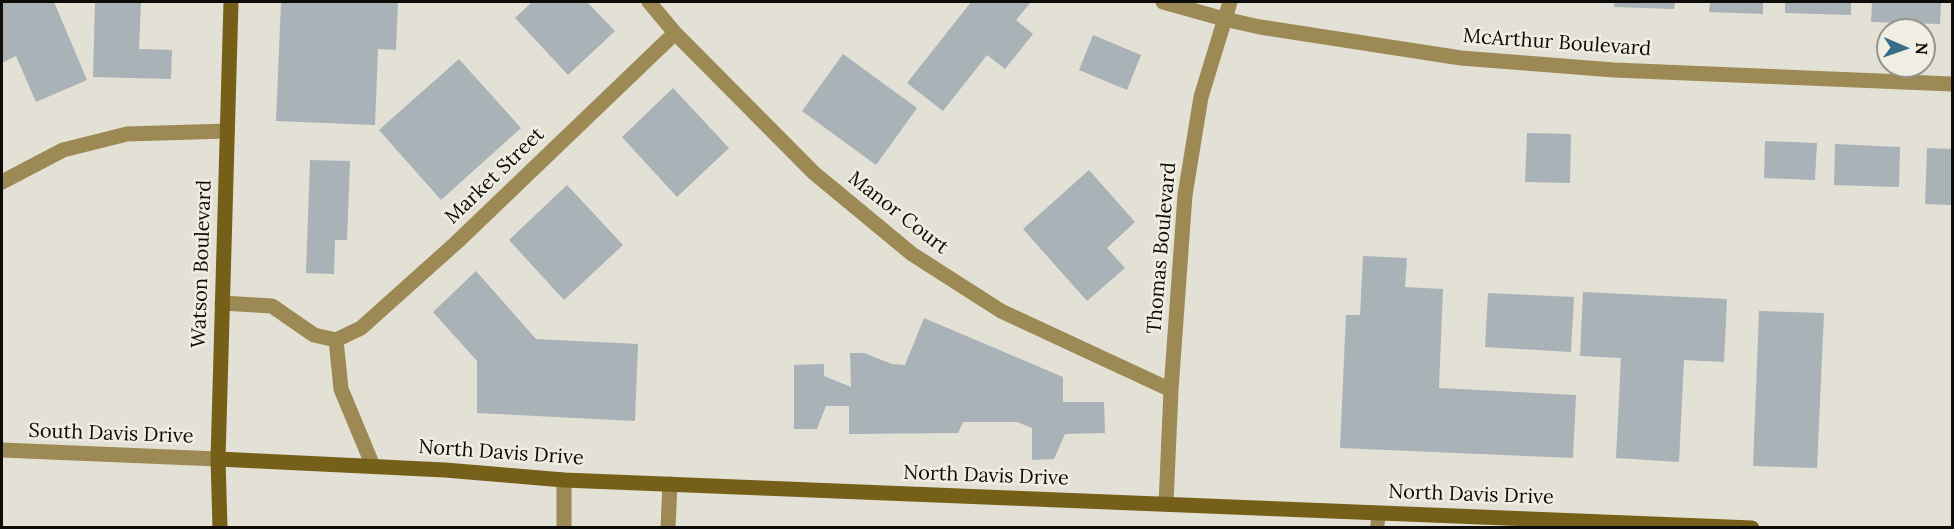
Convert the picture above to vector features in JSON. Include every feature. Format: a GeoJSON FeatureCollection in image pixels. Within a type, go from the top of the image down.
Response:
{"type":"FeatureCollection","features":[{"type":"Feature","properties":{"kind":"main road","name":"Watson Boulevard"},"geometry":{"type":"LineString","coordinates":[[220,528],[218,459],[231,2]]}},
{"type":"Feature","properties":{"kind":"main road","name":"North Davis Drive"},"geometry":{"type":"LineString","coordinates":[[218,459],[373,466],[564,480],[1166,504],[1378,520],[1752,528]]}},
{"type":"Feature","properties":{"kind":"street","name":"Manor Court"},"geometry":{"type":"LineString","coordinates":[[649,2],[675,33],[814,173],[912,254],[1001,311],[1171,390]]}},
{"type":"Feature","properties":{"kind":"street","name":"McArthur Boulevard"},"geometry":{"type":"LineString","coordinates":[[1163,2],[1260,27],[1461,58],[1614,70],[1953,84]]}},
{"type":"Feature","properties":{"kind":"street","name":"Thomas Boulevard"},"geometry":{"type":"LineString","coordinates":[[1166,504],[1171,390],[1185,195],[1201,97],[1230,2]]}},
{"type":"Feature","properties":{"kind":"street","name":"Market Street"},"geometry":{"type":"LineString","coordinates":[[336,340],[361,328],[457,242],[675,33]]}},
{"type":"Feature","properties":{"kind":"street"},"geometry":{"type":"LineString","coordinates":[[2,182],[63,150],[127,134],[227,131]]}},
{"type":"Feature","properties":{"kind":"street"},"geometry":{"type":"LineString","coordinates":[[222,303],[272,306],[314,334],[336,340],[341,389],[373,466]]}},
{"type":"Feature","properties":{"kind":"street","name":"South Davis Drive"},"geometry":{"type":"LineString","coordinates":[[2,450],[218,459]]}},
{"type":"Feature","properties":{"kind":"street"},"geometry":{"type":"LineString","coordinates":[[564,480],[564,528]]}},
{"type":"Feature","properties":{"kind":"street"},"geometry":{"type":"LineString","coordinates":[[668,528],[670,484]]}},
{"type":"Feature","properties":{"kind":"building"},"geometry":{"type":"Polygon","coordinates":[[[2,2],[54,2],[87,80],[36,102],[16,56],[2,63],[2,2]]]}},
{"type":"Feature","properties":{"kind":"building"},"geometry":{"type":"Polygon","coordinates":[[[95,2],[141,2],[139,49],[172,50],[171,79],[93,77],[95,2]]]}},
{"type":"Feature","properties":{"kind":"building"},"geometry":{"type":"Polygon","coordinates":[[[281,2],[398,2],[396,50],[378,49],[375,125],[276,121],[281,2]]]}},
{"type":"Feature","properties":{"kind":"building"},"geometry":{"type":"Polygon","coordinates":[[[532,2],[587,2],[615,31],[568,75],[515,18],[532,2]]]}},
{"type":"Feature","properties":{"kind":"building"},"geometry":{"type":"Polygon","coordinates":[[[971,2],[1031,2],[1016,20],[1033,34],[1005,69],[987,55],[943,111],[907,83],[971,2]]]}},
{"type":"Feature","properties":{"kind":"building"},"geometry":{"type":"Polygon","coordinates":[[[1614,2],[1675,2],[1674,9],[1614,7],[1614,2]]]}},
{"type":"Feature","properties":{"kind":"building"},"geometry":{"type":"Polygon","coordinates":[[[1710,2],[1763,2],[1763,14],[1709,12],[1710,2]]]}},
{"type":"Feature","properties":{"kind":"building"},"geometry":{"type":"Polygon","coordinates":[[[1785,2],[1851,2],[1851,15],[1785,13],[1785,2]]]}},
{"type":"Feature","properties":{"kind":"building"},"geometry":{"type":"Polygon","coordinates":[[[1872,2],[1941,2],[1940,24],[1936,24],[1936,18],[1876,18],[1876,22],[1871,22],[1872,2]]]}},
{"type":"Feature","properties":{"kind":"building"},"geometry":{"type":"Polygon","coordinates":[[[1093,35],[1141,55],[1127,90],[1079,70],[1093,35]]]}},
{"type":"Feature","properties":{"kind":"building"},"geometry":{"type":"Polygon","coordinates":[[[843,54],[917,108],[876,165],[802,111],[843,54]]]}},
{"type":"Feature","properties":{"kind":"building"},"geometry":{"type":"Polygon","coordinates":[[[459,59],[521,128],[441,200],[379,130],[459,59]]]}},
{"type":"Feature","properties":{"kind":"building"},"geometry":{"type":"Polygon","coordinates":[[[673,88],[729,148],[677,197],[622,137],[673,88]]]}},
{"type":"Feature","properties":{"kind":"building"},"geometry":{"type":"Polygon","coordinates":[[[1527,133],[1571,134],[1570,183],[1525,182],[1527,133]]]}},
{"type":"Feature","properties":{"kind":"building"},"geometry":{"type":"Polygon","coordinates":[[[1765,141],[1817,143],[1815,180],[1764,178],[1765,141]]]}},
{"type":"Feature","properties":{"kind":"building"},"geometry":{"type":"Polygon","coordinates":[[[1835,144],[1900,147],[1899,187],[1834,185],[1835,144]]]}},
{"type":"Feature","properties":{"kind":"building"},"geometry":{"type":"Polygon","coordinates":[[[1927,148],[1952,149],[1952,205],[1925,204],[1927,148]]]}},
{"type":"Feature","properties":{"kind":"building"},"geometry":{"type":"Polygon","coordinates":[[[310,160],[350,161],[347,240],[335,240],[334,274],[306,273],[310,160]]]}},
{"type":"Feature","properties":{"kind":"building"},"geometry":{"type":"Polygon","coordinates":[[[1089,170],[1135,222],[1107,248],[1125,268],[1087,301],[1023,229],[1089,170]]]}},
{"type":"Feature","properties":{"kind":"building"},"geometry":{"type":"Polygon","coordinates":[[[567,185],[623,245],[564,300],[509,240],[567,185]]]}},
{"type":"Feature","properties":{"kind":"building"},"geometry":{"type":"Polygon","coordinates":[[[1363,256],[1407,258],[1405,287],[1443,289],[1439,388],[1576,395],[1573,458],[1340,448],[1346,315],[1360,315],[1363,256]]]}},
{"type":"Feature","properties":{"kind":"building"},"geometry":{"type":"Polygon","coordinates":[[[476,271],[536,339],[638,344],[635,421],[477,413],[477,361],[433,312],[476,271]]]}},
{"type":"Feature","properties":{"kind":"building"},"geometry":{"type":"Polygon","coordinates":[[[1583,292],[1727,299],[1724,362],[1684,360],[1679,462],[1616,458],[1621,358],[1580,356],[1583,292]]]}},
{"type":"Feature","properties":{"kind":"building"},"geometry":{"type":"Polygon","coordinates":[[[1488,293],[1574,297],[1571,352],[1485,347],[1488,293]]]}},
{"type":"Feature","properties":{"kind":"building"},"geometry":{"type":"Polygon","coordinates":[[[1759,311],[1824,313],[1817,468],[1753,466],[1759,311]]]}},
{"type":"Feature","properties":{"kind":"building"},"geometry":{"type":"Polygon","coordinates":[[[924,318],[1063,377],[1063,402],[1104,402],[1105,433],[1065,434],[1054,459],[1032,460],[1032,428],[1017,422],[963,422],[958,433],[849,434],[849,406],[826,406],[817,429],[794,429],[794,365],[824,364],[824,376],[851,387],[850,353],[864,353],[892,364],[905,365],[924,318]]]}}]}
